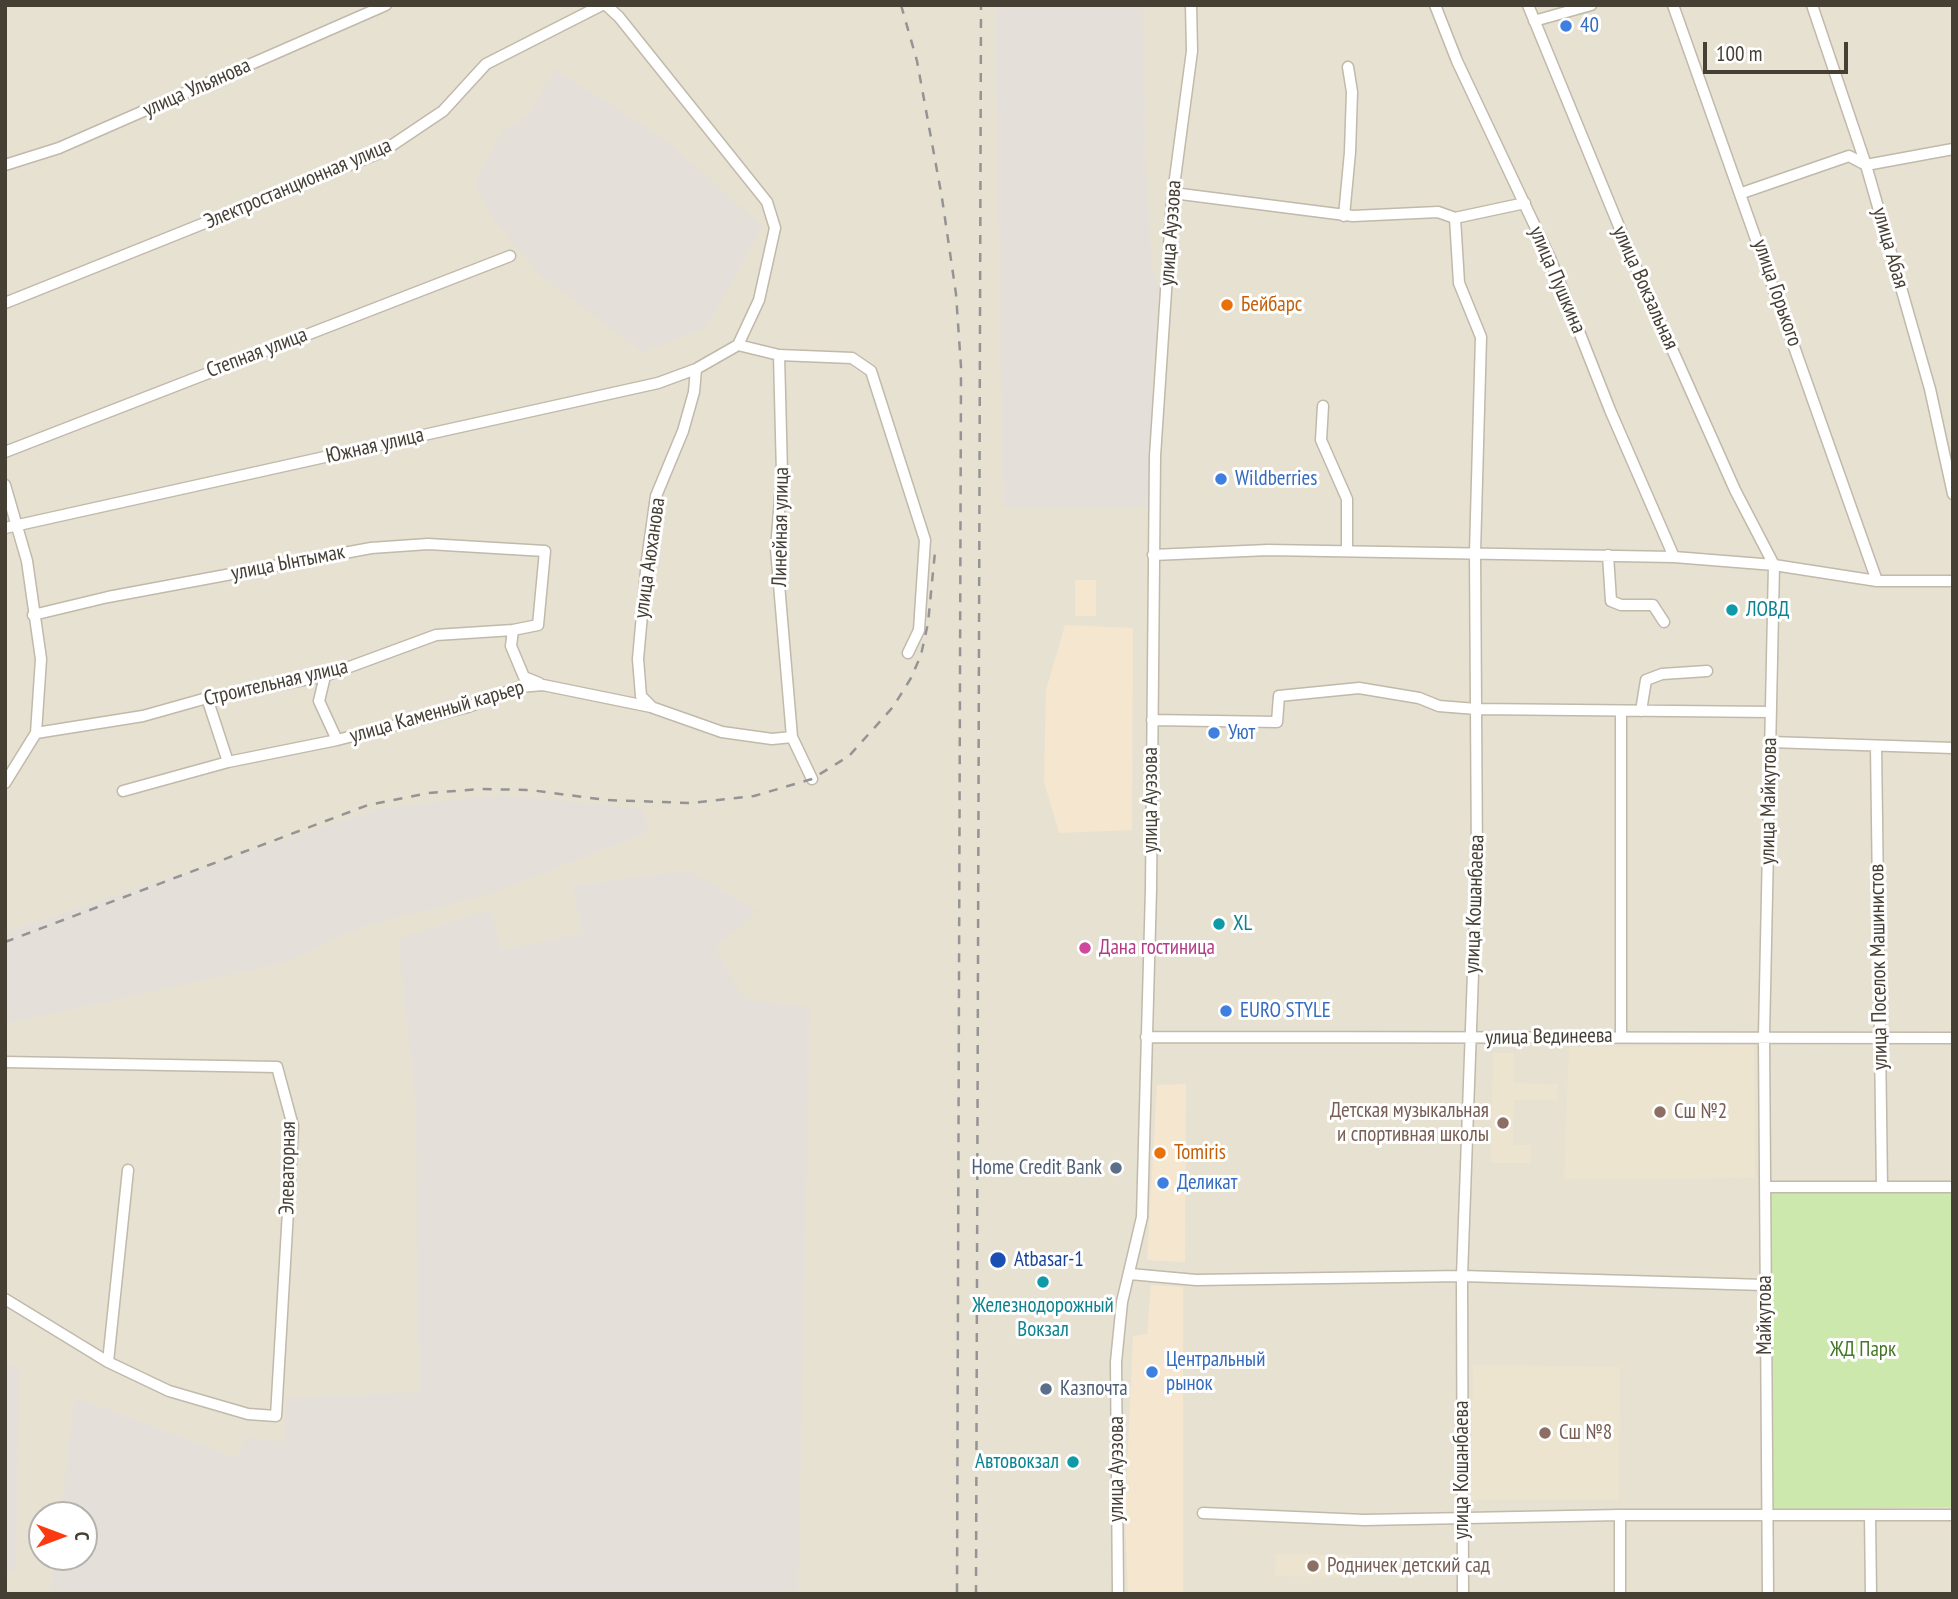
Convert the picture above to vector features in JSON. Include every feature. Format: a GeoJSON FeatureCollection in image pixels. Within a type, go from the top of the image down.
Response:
{"type":"FeatureCollection","features":[{"type":"Feature","properties":{"kind":"street","name":"улица Ульянова"},"geometry":{"type":"LineString","coordinates":[[5,165],[59,148],[386,5]]}},
{"type":"Feature","properties":{"kind":"street","name":"Электростанционная улица"},"geometry":{"type":"LineString","coordinates":[[5,303],[382,152],[443,111],[486,64],[604,5]]}},
{"type":"Feature","properties":{"kind":"street"},"geometry":{"type":"LineString","coordinates":[[604,5],[618,17],[767,202],[775,228],[759,300],[737,345],[779,355],[852,358],[871,371],[925,540],[919,630],[908,653]]}},
{"type":"Feature","properties":{"kind":"street","name":"улица Ауэзова"},"geometry":{"type":"LineString","coordinates":[[1118,1594],[1116,1362],[1122,1302],[1142,1217],[1151,889],[1155,456],[1173,193],[1192,51],[1191,5]]}},
{"type":"Feature","properties":{"kind":"street","name":"улица Пушкина"},"geometry":{"type":"LineString","coordinates":[[1435,5],[1457,61],[1550,258],[1609,410],[1674,557]]}},
{"type":"Feature","properties":{"kind":"street","name":"улица Вокзальная"},"geometry":{"type":"LineString","coordinates":[[1528,5],[1639,275],[1735,490],[1774,565]]}},
{"type":"Feature","properties":{"kind":"street"},"geometry":{"type":"LineString","coordinates":[[1534,21],[1591,5]]}},
{"type":"Feature","properties":{"kind":"street","name":"улица Горького"},"geometry":{"type":"LineString","coordinates":[[1673,5],[1742,193],[1877,581]]}},
{"type":"Feature","properties":{"kind":"street","name":"улица Абая"},"geometry":{"type":"LineString","coordinates":[[1812,5],[1866,164],[1930,389],[1953,494]]}},
{"type":"Feature","properties":{"kind":"street"},"geometry":{"type":"LineString","coordinates":[[1344,216],[1352,92],[1348,67]]}},
{"type":"Feature","properties":{"kind":"street"},"geometry":{"type":"LineString","coordinates":[[1742,193],[1849,156],[1866,164],[1953,149]]}},
{"type":"Feature","properties":{"kind":"street"},"geometry":{"type":"LineString","coordinates":[[1173,193],[1344,216],[1438,212],[1455,218],[1525,203]]}},
{"type":"Feature","properties":{"kind":"street","name":"улица Кошанбаева"},"geometry":{"type":"LineString","coordinates":[[1455,218],[1459,283],[1481,337],[1475,552],[1478,825],[1462,1276],[1463,1594]]}},
{"type":"Feature","properties":{"kind":"street","name":"Степная улица"},"geometry":{"type":"LineString","coordinates":[[5,452],[510,256]]}},
{"type":"Feature","properties":{"kind":"street","name":"Южная улица"},"geometry":{"type":"LineString","coordinates":[[5,528],[658,383],[696,369],[737,345]]}},
{"type":"Feature","properties":{"kind":"street","name":"Линейная улица"},"geometry":{"type":"LineString","coordinates":[[779,355],[782,474],[776,549],[793,737],[812,779]]}},
{"type":"Feature","properties":{"kind":"street","name":"улица Аюханова"},"geometry":{"type":"LineString","coordinates":[[651,707],[641,696],[638,659],[647,560],[656,496],[683,431],[694,392],[696,369]]}},
{"type":"Feature","properties":{"kind":"street"},"geometry":{"type":"LineString","coordinates":[[1323,406],[1321,440],[1347,499],[1347,551]]}},
{"type":"Feature","properties":{"kind":"street"},"geometry":{"type":"LineString","coordinates":[[5,485],[27,561],[41,659],[36,733],[5,783]]}},
{"type":"Feature","properties":{"kind":"street","name":"улица Ынтымак"},"geometry":{"type":"LineString","coordinates":[[33,615],[108,597],[370,548],[428,544],[545,551],[538,625],[513,630]]}},
{"type":"Feature","properties":{"kind":"street"},"geometry":{"type":"LineString","coordinates":[[1153,555],[1347,551],[1674,557],[1774,565],[1877,581],[1953,581]]}},
{"type":"Feature","properties":{"kind":"street"},"geometry":{"type":"LineString","coordinates":[[1608,555],[1611,601],[1621,605],[1653,606],[1664,622]]}},
{"type":"Feature","properties":{"kind":"street","name":"улица Майкутова"},"geometry":{"type":"LineString","coordinates":[[1764,1036],[1774,565]]}},
{"type":"Feature","properties":{"kind":"street"},"geometry":{"type":"LineString","coordinates":[[513,630],[511,646],[524,677],[543,685]]}},
{"type":"Feature","properties":{"kind":"street","name":"Строительная улица"},"geometry":{"type":"LineString","coordinates":[[36,733],[143,716],[207,698],[325,676],[436,635],[513,630]]}},
{"type":"Feature","properties":{"kind":"street"},"geometry":{"type":"LineString","coordinates":[[1641,711],[1646,680],[1662,674],[1707,671]]}},
{"type":"Feature","properties":{"kind":"street"},"geometry":{"type":"LineString","coordinates":[[325,676],[319,701],[337,740]]}},
{"type":"Feature","properties":{"kind":"street","name":"улица Каменный карьер"},"geometry":{"type":"LineString","coordinates":[[122,791],[228,762],[337,740],[468,707],[519,687],[543,685],[651,707],[722,732],[772,739],[793,737]]}},
{"type":"Feature","properties":{"kind":"street"},"geometry":{"type":"LineString","coordinates":[[1152,720],[1277,722],[1279,696],[1359,688],[1419,698],[1440,706],[1476,709],[1771,712]]}},
{"type":"Feature","properties":{"kind":"street"},"geometry":{"type":"LineString","coordinates":[[207,698],[228,762]]}},
{"type":"Feature","properties":{"kind":"street"},"geometry":{"type":"LineString","coordinates":[[1621,711],[1621,1036]]}},
{"type":"Feature","properties":{"kind":"street"},"geometry":{"type":"LineString","coordinates":[[1770,742],[1953,748]]}},
{"type":"Feature","properties":{"kind":"street","name":"улица Поселок Машинистов"},"geometry":{"type":"LineString","coordinates":[[1875,746],[1882,1187]]}},
{"type":"Feature","properties":{"kind":"street","name":"Майкутова"},"geometry":{"type":"LineString","coordinates":[[1764,1036],[1768,1594]]}},
{"type":"Feature","properties":{"kind":"street","name":"улица Вединеева"},"geometry":{"type":"LineString","coordinates":[[1146,1037],[1953,1038]]}},
{"type":"Feature","properties":{"kind":"street","name":"Элеваторная"},"geometry":{"type":"LineString","coordinates":[[5,1062],[277,1068],[293,1126],[276,1416],[248,1414],[169,1391],[108,1362]]}},
{"type":"Feature","properties":{"kind":"street"},"geometry":{"type":"LineString","coordinates":[[5,1299],[108,1362],[128,1170]]}},
{"type":"Feature","properties":{"kind":"street"},"geometry":{"type":"LineString","coordinates":[[1765,1187],[1953,1187]]}},
{"type":"Feature","properties":{"kind":"street"},"geometry":{"type":"LineString","coordinates":[[1130,1274],[1196,1280],[1462,1276],[1764,1285]]}},
{"type":"Feature","properties":{"kind":"street"},"geometry":{"type":"LineString","coordinates":[[1203,1513],[1364,1520],[1620,1515],[1953,1515]]}},
{"type":"Feature","properties":{"kind":"street"},"geometry":{"type":"LineString","coordinates":[[1620,1515],[1620,1594]]}},
{"type":"Feature","properties":{"kind":"street"},"geometry":{"type":"LineString","coordinates":[[1870,1515],[1871,1594]]}},
{"type":"Feature","properties":{"kind":"shaded area"},"geometry":{"type":"Polygon","coordinates":[[[5,5],[1953,5],[1953,1594],[5,1594],[5,5]]]}},
{"type":"Feature","properties":{"kind":"shaded area"},"geometry":{"type":"Polygon","coordinates":[[[995,5],[1144,5],[1145,154],[1152,268],[1159,287],[1152,387],[1154,507],[1003,507],[995,5]]]}},
{"type":"Feature","properties":{"kind":"shaded area"},"geometry":{"type":"Polygon","coordinates":[[[555,69],[668,141],[762,227],[707,327],[642,353],[542,276],[494,221],[474,182],[503,131],[526,117],[555,69]]]}},
{"type":"Feature","properties":{"kind":"shaded area"},"geometry":{"type":"Polygon","coordinates":[[[1075,580],[1096,580],[1096,616],[1075,616],[1075,580]]]}},
{"type":"Feature","properties":{"kind":"shaded area"},"geometry":{"type":"Polygon","coordinates":[[[1065,625],[1133,628],[1132,830],[1059,833],[1044,782],[1046,690],[1065,625]]]}},
{"type":"Feature","properties":{"kind":"shaded area"},"geometry":{"type":"Polygon","coordinates":[[[501,794],[644,809],[648,832],[488,895],[367,925],[283,963],[5,1024],[5,932],[377,809],[501,794]]]}},
{"type":"Feature","properties":{"kind":"shaded area"},"geometry":{"type":"Polygon","coordinates":[[[689,870],[757,911],[715,948],[744,999],[810,1007],[798,1594],[49,1594],[52,1571],[98,1571],[98,1501],[62,1501],[75,1397],[237,1458],[245,1437],[284,1442],[286,1398],[419,1392],[416,1110],[398,939],[491,909],[501,950],[583,933],[572,886],[689,870]]]}},
{"type":"Feature","properties":{"kind":"shaded area","name":"Сш №2"},"geometry":{"type":"Polygon","coordinates":[[[1754,1045],[1755,1178],[1564,1179],[1569,1047],[1754,1045]]]}},
{"type":"Feature","properties":{"kind":"shaded area","name":"Детская музыкальная и спортивная школы"},"geometry":{"type":"Polygon","coordinates":[[[1493,1053],[1514,1053],[1514,1083],[1558,1084],[1557,1100],[1514,1100],[1513,1145],[1531,1145],[1530,1163],[1491,1163],[1493,1053]]]}},
{"type":"Feature","properties":{"kind":"shaded area"},"geometry":{"type":"Polygon","coordinates":[[[1186,1084],[1185,1262],[1147,1260],[1157,1085],[1186,1084]]]}},
{"type":"Feature","properties":{"kind":"shaded area"},"geometry":{"type":"Polygon","coordinates":[[[1151,1285],[1183,1287],[1183,1594],[1128,1594],[1125,1515],[1133,1336],[1147,1334],[1151,1285]]]}},
{"type":"Feature","properties":{"kind":"shaded area"},"geometry":{"type":"Polygon","coordinates":[[[5,1360],[19,1370],[16,1570],[5,1574],[5,1360]]]}},
{"type":"Feature","properties":{"kind":"shaded area","name":"Сш №8"},"geometry":{"type":"Polygon","coordinates":[[[1473,1365],[1620,1367],[1619,1500],[1471,1500],[1473,1365]]]}},
{"type":"Feature","properties":{"kind":"shaded area","name":"Родничек детский сад"},"geometry":{"type":"Polygon","coordinates":[[[1276,1554],[1352,1555],[1352,1577],[1275,1576],[1276,1554]]]}},
{"type":"Feature","properties":{"kind":"green space","name":"ЖД Парк"},"geometry":{"type":"Polygon","coordinates":[[[1771,1193],[1953,1193],[1953,1507],[1774,1510],[1771,1193]]]}},
{"type":"Feature","properties":{"kind":"railway"},"geometry":{"type":"LineString","coordinates":[[901,5],[917,61],[942,198],[956,294],[961,367],[957,1594]]}},
{"type":"Feature","properties":{"kind":"railway"},"geometry":{"type":"LineString","coordinates":[[976,1594],[981,5]]}},
{"type":"Feature","properties":{"kind":"railway"},"geometry":{"type":"LineString","coordinates":[[5,942],[368,805],[429,793],[480,789],[530,790],[606,800],[690,803],[754,796],[812,779],[849,756],[893,707],[911,678],[921,655],[928,623],[935,552]]}},
{"type":"Feature","properties":{"kind":"place","name":"40"},"geometry":{"type":"Point","coordinates":[1566,26]}},
{"type":"Feature","properties":{"kind":"place","name":"Бейбарс"},"geometry":{"type":"Point","coordinates":[1227,305]}},
{"type":"Feature","properties":{"kind":"place","name":"Wildberries"},"geometry":{"type":"Point","coordinates":[1221,479]}},
{"type":"Feature","properties":{"kind":"place","name":"ЛОВД"},"geometry":{"type":"Point","coordinates":[1732,610]}},
{"type":"Feature","properties":{"kind":"place","name":"Уют"},"geometry":{"type":"Point","coordinates":[1214,733]}},
{"type":"Feature","properties":{"kind":"place","name":"XL"},"geometry":{"type":"Point","coordinates":[1219,924]}},
{"type":"Feature","properties":{"kind":"place","name":"Дана гостиница"},"geometry":{"type":"Point","coordinates":[1085,948]}},
{"type":"Feature","properties":{"kind":"place","name":"EURO STYLE"},"geometry":{"type":"Point","coordinates":[1226,1011]}},
{"type":"Feature","properties":{"kind":"place","name":"Сш №2"},"geometry":{"type":"Point","coordinates":[1660,1112]}},
{"type":"Feature","properties":{"kind":"place","name":"Детская музыкальная и спортивная школы"},"geometry":{"type":"Point","coordinates":[1503,1123]}},
{"type":"Feature","properties":{"kind":"place","name":"Tomiris"},"geometry":{"type":"Point","coordinates":[1160,1153]}},
{"type":"Feature","properties":{"kind":"place","name":"Home Credit Bank"},"geometry":{"type":"Point","coordinates":[1116,1168]}},
{"type":"Feature","properties":{"kind":"place","name":"Деликат"},"geometry":{"type":"Point","coordinates":[1163,1183]}},
{"type":"Feature","properties":{"kind":"place","name":"Atbasar-1"},"geometry":{"type":"Point","coordinates":[998,1260]}},
{"type":"Feature","properties":{"kind":"place","name":"Железнодорожный Вокзал"},"geometry":{"type":"Point","coordinates":[1043,1282]}},
{"type":"Feature","properties":{"kind":"place","name":"Центральный рынок"},"geometry":{"type":"Point","coordinates":[1152,1372]}},
{"type":"Feature","properties":{"kind":"place","name":"Казпочта"},"geometry":{"type":"Point","coordinates":[1046,1389]}},
{"type":"Feature","properties":{"kind":"place","name":"Сш №8"},"geometry":{"type":"Point","coordinates":[1545,1433]}},
{"type":"Feature","properties":{"kind":"place","name":"Автовокзал"},"geometry":{"type":"Point","coordinates":[1073,1462]}},
{"type":"Feature","properties":{"kind":"place","name":"Родничек детский сад"},"geometry":{"type":"Point","coordinates":[1313,1566]}}]}
